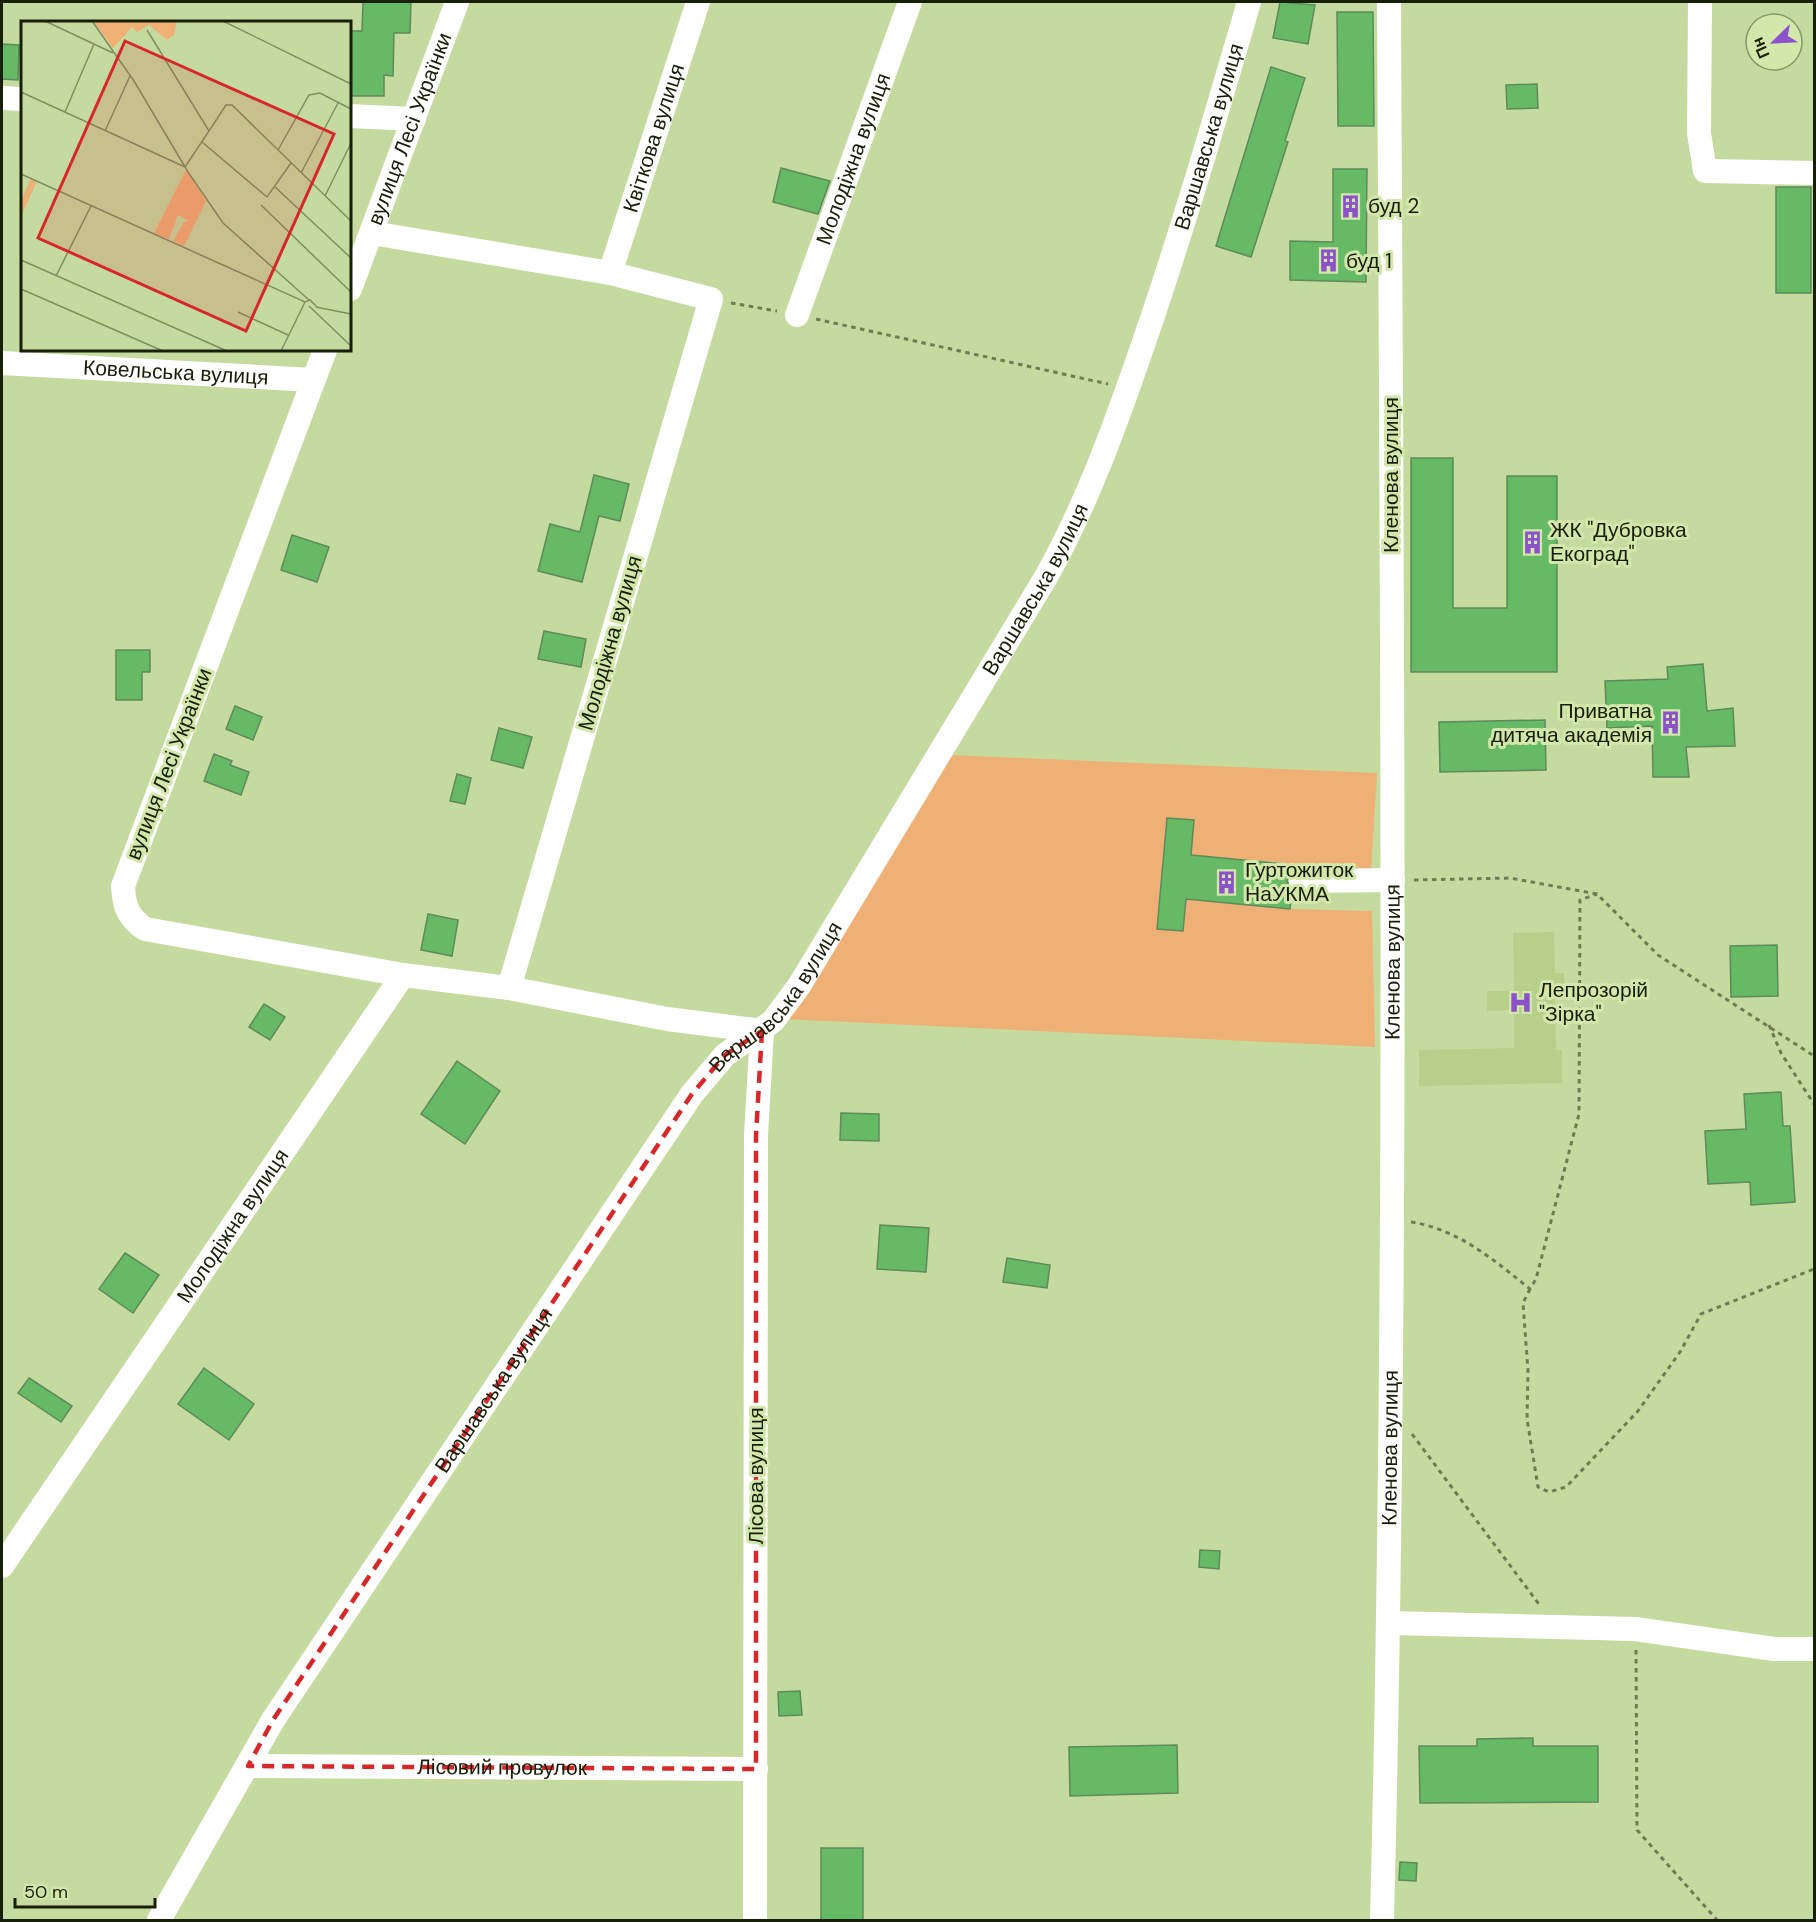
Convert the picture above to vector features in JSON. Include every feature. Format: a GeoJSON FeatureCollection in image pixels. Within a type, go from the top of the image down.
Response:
{"type":"FeatureCollection","features":[{"type":"Feature","properties":{"kind":"street","name":"вулиця Лесі Українки"},"geometry":{"type":"LineString","coordinates":[[351,286],[457,2]]}},
{"type":"Feature","properties":{"kind":"street","name":"Квіткова вулиця"},"geometry":{"type":"LineString","coordinates":[[610,273],[698,2]]}},
{"type":"Feature","properties":{"kind":"street","name":"Молодіжна вулиця"},"geometry":{"type":"LineString","coordinates":[[796,315],[910,2]]}},
{"type":"Feature","properties":{"kind":"street","name":"Варшавська вулиця"},"geometry":{"type":"LineString","coordinates":[[159,1920],[273,1720],[692,1094],[725,1055],[762,1031],[782,1010],[799,986],[1046,577],[1082,509],[1128,388],[1179,239],[1249,2]]}},
{"type":"Feature","properties":{"kind":"street","name":"Кленова вулиця"},"geometry":{"type":"LineString","coordinates":[[1382,1920],[1392,1407],[1393,880],[1389,2]]}},
{"type":"Feature","properties":{"kind":"street"},"geometry":{"type":"LineString","coordinates":[[1700,2],[1699,133],[1706,171],[1815,173]]}},
{"type":"Feature","properties":{"kind":"street"},"geometry":{"type":"LineString","coordinates":[[2,98],[21,99]]}},
{"type":"Feature","properties":{"kind":"street"},"geometry":{"type":"LineString","coordinates":[[351,116],[414,119]]}},
{"type":"Feature","properties":{"kind":"street"},"geometry":{"type":"LineString","coordinates":[[372,233],[610,273],[711,299]]}},
{"type":"Feature","properties":{"kind":"street","name":"Молодіжна вулиця"},"geometry":{"type":"LineString","coordinates":[[509,988],[711,299]]}},
{"type":"Feature","properties":{"kind":"street","name":"вулиця Лесі Українки"},"geometry":{"type":"LineString","coordinates":[[325,351],[123,886],[124,903],[131,919],[145,929],[403,975]]}},
{"type":"Feature","properties":{"kind":"street","name":"Ковельська вулиця"},"geometry":{"type":"LineString","coordinates":[[2,363],[313,380]]}},
{"type":"Feature","properties":{"kind":"street"},"geometry":{"type":"LineString","coordinates":[[1301,881],[1393,880]]}},
{"type":"Feature","properties":{"kind":"street"},"geometry":{"type":"LineString","coordinates":[[403,975],[509,988],[667,1019],[762,1031]]}},
{"type":"Feature","properties":{"kind":"street","name":"Молодіжна вулиця"},"geometry":{"type":"LineString","coordinates":[[2,1566],[403,975]]}},
{"type":"Feature","properties":{"kind":"street","name":"Лісова вулиця"},"geometry":{"type":"LineString","coordinates":[[755,1920],[756,1134],[762,1031]]}},
{"type":"Feature","properties":{"kind":"street"},"geometry":{"type":"LineString","coordinates":[[1389,1623],[1635,1629],[1774,1649],[1815,1649]]}},
{"type":"Feature","properties":{"kind":"street","name":"Лісовий провулок"},"geometry":{"type":"LineString","coordinates":[[248,1766],[756,1769]]}},
{"type":"Feature","properties":{"kind":"path"},"geometry":{"type":"LineString","coordinates":[[711,299],[796,315],[1128,388]]}},
{"type":"Feature","properties":{"kind":"path"},"geometry":{"type":"LineString","coordinates":[[1393,880],[1510,878],[1597,894],[1658,955],[1815,1056]]}},
{"type":"Feature","properties":{"kind":"path"},"geometry":{"type":"LineString","coordinates":[[1597,894],[1580,900],[1579,1114],[1551,1232],[1536,1280],[1523,1303],[1528,1371],[1527,1419],[1538,1487],[1550,1492],[1566,1487],[1638,1411],[1680,1352],[1701,1314],[1815,1269]]}},
{"type":"Feature","properties":{"kind":"path"},"geometry":{"type":"LineString","coordinates":[[1768,1025],[1781,1053],[1815,1104]]}},
{"type":"Feature","properties":{"kind":"path"},"geometry":{"type":"LineString","coordinates":[[1392,1219],[1420,1223],[1455,1234],[1530,1289]]}},
{"type":"Feature","properties":{"kind":"path"},"geometry":{"type":"LineString","coordinates":[[1392,1407],[1556,1627]]}},
{"type":"Feature","properties":{"kind":"path"},"geometry":{"type":"LineString","coordinates":[[1635,1629],[1637,1830],[1717,1920]]}},
{"type":"Feature","properties":{"kind":"highlighted area"},"geometry":{"type":"Polygon","coordinates":[[[762,1031],[756,1135],[756,1769],[248,1766],[273,1720],[692,1094],[725,1055],[762,1031]]]}},
{"type":"Feature","properties":{"kind":"shaded area"},"geometry":{"type":"Polygon","coordinates":[[[949,755],[1377,773],[1371,870],[1191,855],[1194,820],[1167,818],[1157,928],[1186,899],[1290,909],[1372,911],[1375,1047],[783,1019],[949,755]]]}},
{"type":"Feature","properties":{"kind":"shaded area","name":"Лепрозорій \"Зірка\""},"geometry":{"type":"Polygon","coordinates":[[[1554,932],[1555,973],[1564,973],[1564,995],[1555,995],[1556,1050],[1562,1050],[1562,1083],[1419,1086],[1419,1050],[1514,1048],[1514,1010],[1487,1011],[1487,991],[1514,991],[1513,933],[1554,932]]]}},
{"type":"Feature","properties":{"kind":"building"},"geometry":{"type":"Polygon","coordinates":[[[363,2],[411,2],[410,33],[394,33],[393,76],[384,75],[384,96],[351,96],[351,31],[362,31],[363,2]]]}},
{"type":"Feature","properties":{"kind":"building"},"geometry":{"type":"Polygon","coordinates":[[[1280,2],[1315,5],[1308,44],[1273,38],[1280,2]]]}},
{"type":"Feature","properties":{"kind":"building"},"geometry":{"type":"Polygon","coordinates":[[[1337,12],[1373,12],[1374,126],[1338,126],[1337,12]]]}},
{"type":"Feature","properties":{"kind":"building"},"geometry":{"type":"Polygon","coordinates":[[[2,44],[19,45],[18,80],[2,79],[2,44]]]}},
{"type":"Feature","properties":{"kind":"building"},"geometry":{"type":"Polygon","coordinates":[[[1271,67],[1305,78],[1285,141],[1288,142],[1251,257],[1216,246],[1271,67]]]}},
{"type":"Feature","properties":{"kind":"building"},"geometry":{"type":"Polygon","coordinates":[[[1537,84],[1538,108],[1507,109],[1506,85],[1537,84]]]}},
{"type":"Feature","properties":{"kind":"building"},"geometry":{"type":"Polygon","coordinates":[[[781,168],[830,181],[818,214],[773,202],[781,168]]]}},
{"type":"Feature","properties":{"kind":"building"},"geometry":{"type":"Polygon","coordinates":[[[1333,169],[1367,169],[1366,282],[1290,280],[1290,241],[1333,242],[1333,169]]]}},
{"type":"Feature","properties":{"kind":"building"},"geometry":{"type":"Polygon","coordinates":[[[1776,187],[1811,187],[1811,293],[1776,293],[1776,187]]]}},
{"type":"Feature","properties":{"kind":"building","name":"ЖК \"Дубровка Екоград\""},"geometry":{"type":"Polygon","coordinates":[[[1411,458],[1453,458],[1453,608],[1507,608],[1507,476],[1557,476],[1557,672],[1411,672],[1411,458]]]}},
{"type":"Feature","properties":{"kind":"building"},"geometry":{"type":"Polygon","coordinates":[[[594,475],[629,484],[620,521],[599,516],[582,582],[538,571],[550,524],[580,532],[594,475]]]}},
{"type":"Feature","properties":{"kind":"building"},"geometry":{"type":"Polygon","coordinates":[[[292,535],[329,547],[317,582],[281,570],[292,535]]]}},
{"type":"Feature","properties":{"kind":"building"},"geometry":{"type":"Polygon","coordinates":[[[544,631],[586,639],[581,667],[538,659],[544,631]]]}},
{"type":"Feature","properties":{"kind":"building"},"geometry":{"type":"Polygon","coordinates":[[[116,650],[150,650],[150,672],[142,672],[142,700],[116,700],[116,650]]]}},
{"type":"Feature","properties":{"kind":"building","name":"Приватна дитяча академiя"},"geometry":{"type":"Polygon","coordinates":[[[1703,664],[1707,711],[1733,708],[1735,746],[1686,747],[1689,777],[1653,777],[1652,726],[1607,728],[1605,681],[1668,679],[1667,667],[1703,664]]]}},
{"type":"Feature","properties":{"kind":"building"},"geometry":{"type":"Polygon","coordinates":[[[235,706],[262,717],[253,740],[226,729],[235,706]]]}},
{"type":"Feature","properties":{"kind":"building"},"geometry":{"type":"Polygon","coordinates":[[[1545,720],[1546,770],[1440,772],[1439,722],[1545,720]]]}},
{"type":"Feature","properties":{"kind":"building"},"geometry":{"type":"Polygon","coordinates":[[[499,728],[532,737],[523,768],[491,760],[499,728]]]}},
{"type":"Feature","properties":{"kind":"building"},"geometry":{"type":"Polygon","coordinates":[[[214,754],[232,761],[230,765],[249,772],[241,795],[204,781],[214,754]]]}},
{"type":"Feature","properties":{"kind":"building"},"geometry":{"type":"Polygon","coordinates":[[[457,774],[471,778],[465,804],[450,801],[457,774]]]}},
{"type":"Feature","properties":{"kind":"building","name":"Гуртожиток НаУКМА"},"geometry":{"type":"Polygon","coordinates":[[[1167,818],[1194,820],[1191,855],[1294,865],[1287,881],[1292,891],[1290,909],[1186,899],[1183,931],[1157,929],[1167,818]]]}},
{"type":"Feature","properties":{"kind":"building"},"geometry":{"type":"Polygon","coordinates":[[[428,914],[458,920],[452,956],[421,950],[428,914]]]}},
{"type":"Feature","properties":{"kind":"building"},"geometry":{"type":"Polygon","coordinates":[[[1777,945],[1778,996],[1731,997],[1730,946],[1777,945]]]}},
{"type":"Feature","properties":{"kind":"building"},"geometry":{"type":"Polygon","coordinates":[[[264,1004],[285,1017],[270,1040],[249,1027],[264,1004]]]}},
{"type":"Feature","properties":{"kind":"building"},"geometry":{"type":"Polygon","coordinates":[[[457,1061],[500,1091],[465,1144],[421,1114],[457,1061]]]}},
{"type":"Feature","properties":{"kind":"building"},"geometry":{"type":"Polygon","coordinates":[[[1781,1092],[1783,1126],[1790,1126],[1795,1202],[1751,1205],[1750,1182],[1708,1184],[1705,1131],[1746,1129],[1744,1094],[1781,1092]]]}},
{"type":"Feature","properties":{"kind":"building"},"geometry":{"type":"Polygon","coordinates":[[[841,1113],[879,1114],[879,1141],[840,1140],[841,1113]]]}},
{"type":"Feature","properties":{"kind":"building"},"geometry":{"type":"Polygon","coordinates":[[[880,1225],[929,1228],[926,1272],[877,1269],[880,1225]]]}},
{"type":"Feature","properties":{"kind":"building"},"geometry":{"type":"Polygon","coordinates":[[[125,1253],[159,1275],[133,1313],[99,1289],[125,1253]]]}},
{"type":"Feature","properties":{"kind":"building"},"geometry":{"type":"Polygon","coordinates":[[[1007,1258],[1050,1265],[1047,1288],[1003,1282],[1007,1258]]]}},
{"type":"Feature","properties":{"kind":"building"},"geometry":{"type":"Polygon","coordinates":[[[204,1368],[254,1404],[229,1440],[178,1404],[204,1368]]]}},
{"type":"Feature","properties":{"kind":"building"},"geometry":{"type":"Polygon","coordinates":[[[29,1378],[72,1406],[61,1422],[18,1393],[29,1378]]]}},
{"type":"Feature","properties":{"kind":"building"},"geometry":{"type":"Polygon","coordinates":[[[1200,1550],[1220,1551],[1219,1569],[1199,1567],[1200,1550]]]}},
{"type":"Feature","properties":{"kind":"building"},"geometry":{"type":"Polygon","coordinates":[[[800,1691],[802,1715],[779,1716],[778,1692],[800,1691]]]}},
{"type":"Feature","properties":{"kind":"building"},"geometry":{"type":"Polygon","coordinates":[[[1533,1738],[1533,1746],[1598,1746],[1598,1802],[1420,1803],[1419,1746],[1477,1746],[1477,1739],[1533,1738]]]}},
{"type":"Feature","properties":{"kind":"building"},"geometry":{"type":"Polygon","coordinates":[[[1177,1745],[1178,1793],[1070,1796],[1069,1747],[1177,1745]]]}},
{"type":"Feature","properties":{"kind":"building"},"geometry":{"type":"Polygon","coordinates":[[[821,1848],[863,1848],[863,1920],[821,1920],[821,1848]]]}},
{"type":"Feature","properties":{"kind":"building"},"geometry":{"type":"Polygon","coordinates":[[[1400,1862],[1417,1863],[1416,1881],[1399,1880],[1400,1862]]]}},
{"type":"Feature","properties":{"kind":"place","name":"буд 2"},"geometry":{"type":"Point","coordinates":[1350,206]}},
{"type":"Feature","properties":{"kind":"place","name":"буд 1"},"geometry":{"type":"Point","coordinates":[1328,261]}},
{"type":"Feature","properties":{"kind":"place","name":"ЖК \"Дубровка Екоград\""},"geometry":{"type":"Point","coordinates":[1532,542]}},
{"type":"Feature","properties":{"kind":"place","name":"Приватна дитяча академiя"},"geometry":{"type":"Point","coordinates":[1670,723]}},
{"type":"Feature","properties":{"kind":"place","name":"Гуртожиток НаУКМА"},"geometry":{"type":"Point","coordinates":[1227,882]}},
{"type":"Feature","properties":{"kind":"place","name":"Лепрозорій \"Зірка\""},"geometry":{"type":"Point","coordinates":[1521,1002]}}]}
